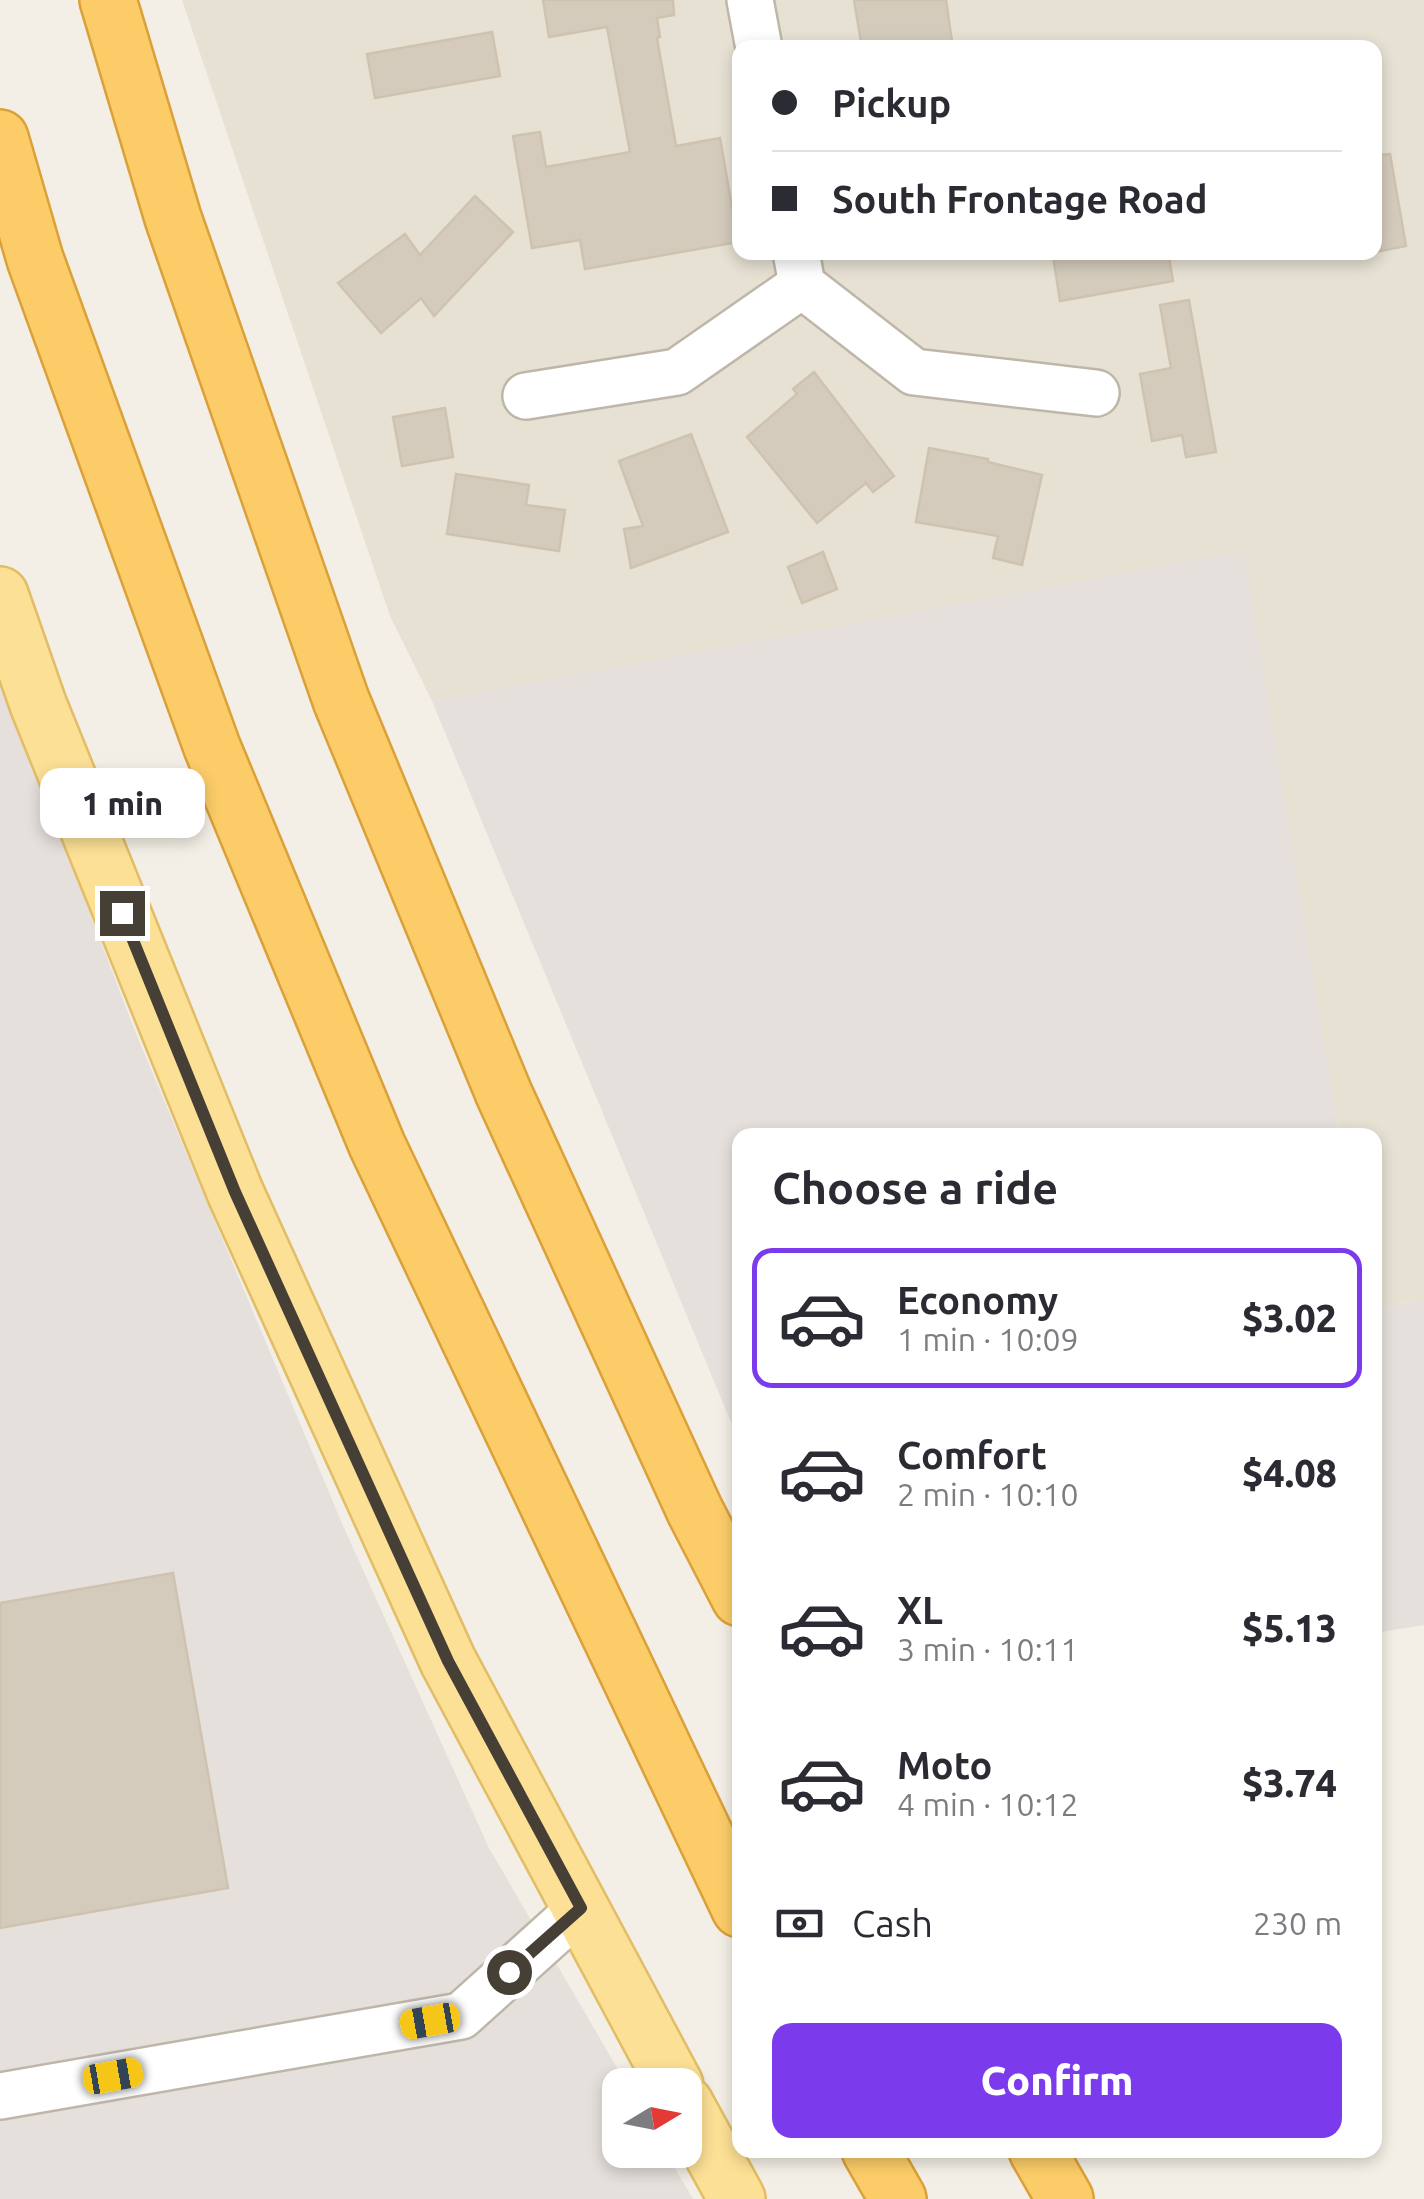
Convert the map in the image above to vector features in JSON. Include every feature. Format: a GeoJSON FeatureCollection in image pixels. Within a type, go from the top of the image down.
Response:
{"type":"FeatureCollection","features":[{"type":"Feature","properties":{"kind":"highway"},"geometry":{"type":"LineString","coordinates":[[108,0],[173,218],[340,700],[504,1094],[695,1511],[732,1583]]}},
{"type":"Feature","properties":{"kind":"highway"},"geometry":{"type":"LineString","coordinates":[[0,138],[35,259],[212,747],[377,1145],[732,1892]]}},
{"type":"Feature","properties":{"kind":"highway"},"geometry":{"type":"LineString","coordinates":[[875,2158],[898,2199]]}},
{"type":"Feature","properties":{"kind":"highway"},"geometry":{"type":"LineString","coordinates":[[1042,2158],[1065,2199]]}},
{"type":"Feature","properties":{"kind":"main road"},"geometry":{"type":"LineString","coordinates":[[0,595],[38,704],[235,1192],[448,1661],[666,2068]]}},
{"type":"Feature","properties":{"kind":"main road"},"geometry":{"type":"LineString","coordinates":[[702,2135],[737,2199]]}},
{"type":"Feature","properties":{"kind":"street"},"geometry":{"type":"LineString","coordinates":[[750,0],[757,40]]}},
{"type":"Feature","properties":{"kind":"street"},"geometry":{"type":"LineString","coordinates":[[526,396],[676,372],[799,269],[914,372],[1096,393]]}},
{"type":"Feature","properties":{"kind":"street"},"geometry":{"type":"LineString","coordinates":[[0,2096],[462,2016],[581,1908]]}},
{"type":"Feature","properties":{"kind":"shaded area"},"geometry":{"type":"Polygon","coordinates":[[[182,0],[1424,0],[1424,1300],[1382,1307],[1382,1128],[1338,1128],[1243,552],[432,701],[390,616],[182,0]]]}},
{"type":"Feature","properties":{"kind":"shaded area"},"geometry":{"type":"Polygon","coordinates":[[[1244,551],[1338,1128],[732,1128],[732,1425],[432,701],[1244,551]]]}},
{"type":"Feature","properties":{"kind":"shaded area"},"geometry":{"type":"Polygon","coordinates":[[[0,678],[135,1031],[344,1528],[489,1848],[617,2068],[602,2068],[602,2168],[675,2168],[693,2199],[0,2199],[0,678]]]}},
{"type":"Feature","properties":{"kind":"shaded area"},"geometry":{"type":"Polygon","coordinates":[[[1424,1300],[1424,1625],[1382,1632],[1382,1307],[1424,1300]]]}},
{"type":"Feature","properties":{"kind":"building"},"geometry":{"type":"Polygon","coordinates":[[[543,0],[673,0],[674,15],[657,18],[657,38],[676,146],[720,138],[732,207],[732,243],[585,269],[580,240],[532,248],[513,136],[540,132],[546,167],[630,152],[607,27],[549,37],[543,0]]]}},
{"type":"Feature","properties":{"kind":"building"},"geometry":{"type":"Polygon","coordinates":[[[854,0],[946,0],[952,40],[861,40],[854,0]]]}},
{"type":"Feature","properties":{"kind":"building"},"geometry":{"type":"Polygon","coordinates":[[[492,32],[500,76],[375,98],[367,54],[492,32]]]}},
{"type":"Feature","properties":{"kind":"building"},"geometry":{"type":"Polygon","coordinates":[[[1390,154],[1406,246],[1382,251],[1382,155],[1390,154]]]}},
{"type":"Feature","properties":{"kind":"building"},"geometry":{"type":"Polygon","coordinates":[[[475,196],[513,232],[434,316],[421,298],[381,333],[338,283],[405,234],[420,255],[475,196]]]}},
{"type":"Feature","properties":{"kind":"building"},"geometry":{"type":"Polygon","coordinates":[[[1054,260],[1169,260],[1173,281],[1060,301],[1054,260]]]}},
{"type":"Feature","properties":{"kind":"building"},"geometry":{"type":"Polygon","coordinates":[[[1189,300],[1216,452],[1186,457],[1182,435],[1152,441],[1140,374],[1171,368],[1160,305],[1189,300]]]}},
{"type":"Feature","properties":{"kind":"building"},"geometry":{"type":"Polygon","coordinates":[[[814,372],[894,476],[873,492],[866,483],[817,523],[747,437],[797,394],[793,389],[814,372]]]}},
{"type":"Feature","properties":{"kind":"building"},"geometry":{"type":"Polygon","coordinates":[[[445,408],[453,457],[402,466],[393,417],[445,408]]]}},
{"type":"Feature","properties":{"kind":"building"},"geometry":{"type":"Polygon","coordinates":[[[691,434],[728,532],[631,568],[624,529],[643,526],[619,461],[691,434]]]}},
{"type":"Feature","properties":{"kind":"building"},"geometry":{"type":"Polygon","coordinates":[[[929,448],[988,459],[1042,475],[1022,565],[993,558],[998,536],[916,522],[929,448]]]}},
{"type":"Feature","properties":{"kind":"building"},"geometry":{"type":"Polygon","coordinates":[[[456,474],[529,485],[526,505],[565,510],[559,551],[447,534],[456,474]]]}},
{"type":"Feature","properties":{"kind":"building"},"geometry":{"type":"Polygon","coordinates":[[[823,552],[837,589],[802,603],[788,567],[823,552]]]}},
{"type":"Feature","properties":{"kind":"building"},"geometry":{"type":"Polygon","coordinates":[[[173,1573],[228,1888],[0,1928],[0,1603],[173,1573]]]}},
{"type":"Feature","properties":{"kind":"route"},"geometry":{"type":"LineString","coordinates":[[122,913],[235,1192],[448,1661],[581,1908],[509,1972]]}}]}
